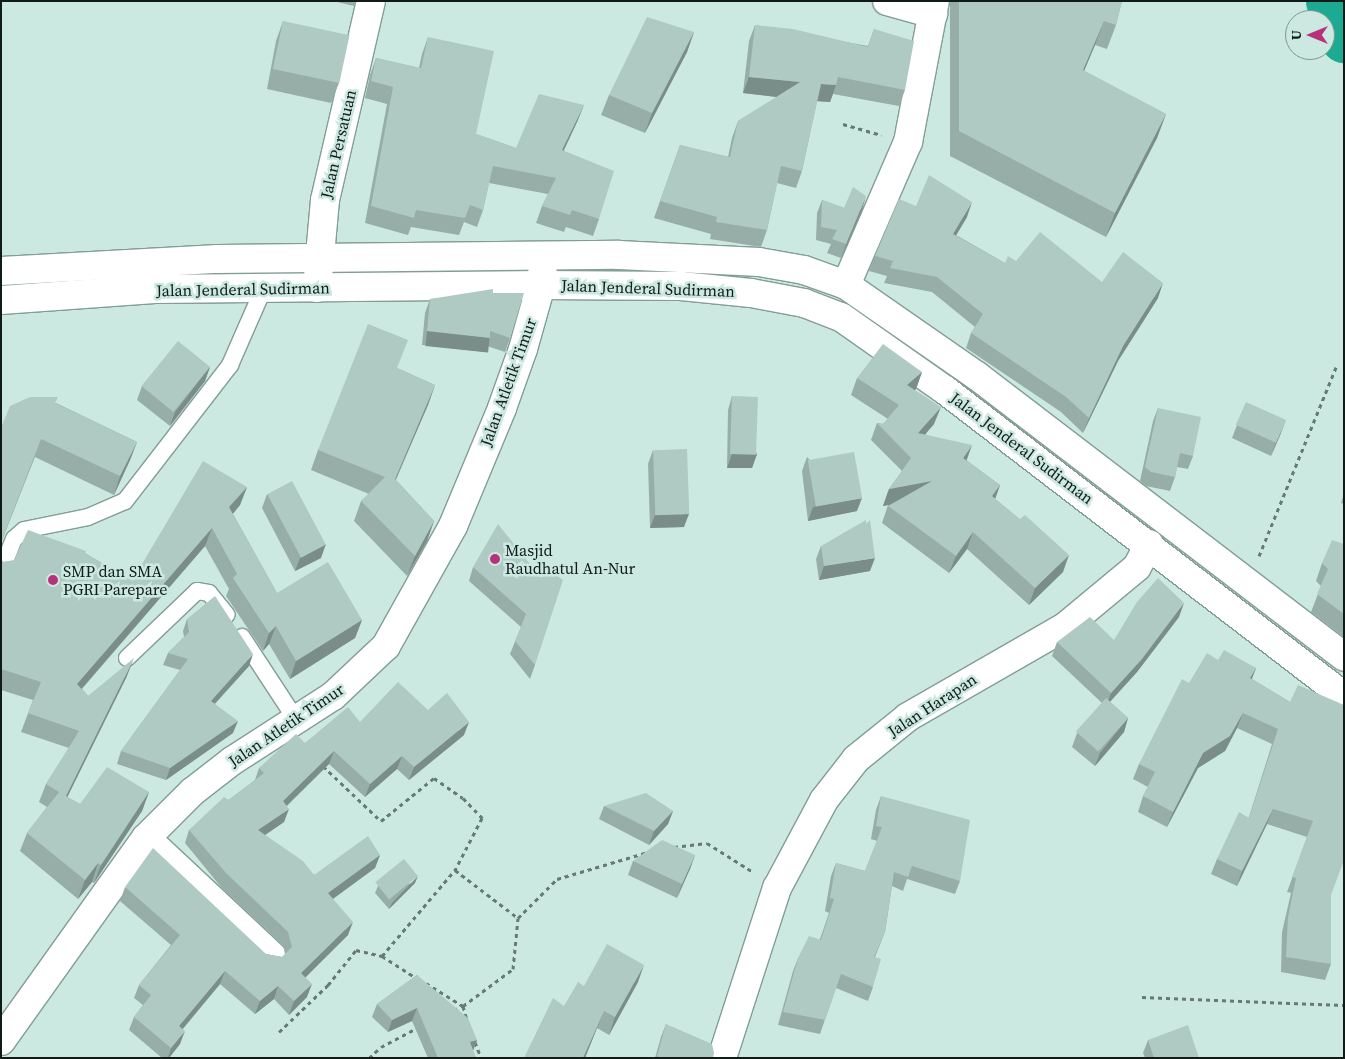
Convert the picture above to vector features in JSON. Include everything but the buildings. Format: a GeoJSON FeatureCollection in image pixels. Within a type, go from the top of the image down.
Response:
{"type":"FeatureCollection","features":[{"type":"Feature","properties":{"kind":"main road","name":"Jalan Persatuan"},"geometry":{"type":"LineString","coordinates":[[317,288],[325,200],[371,1]]}},
{"type":"Feature","properties":{"kind":"main road"},"geometry":{"type":"LineString","coordinates":[[846,285],[908,142],[934,8],[887,1]]}},
{"type":"Feature","properties":{"kind":"main road","name":"Jalan Jenderal Sudirman"},"geometry":{"type":"LineString","coordinates":[[1,272],[218,258],[684,256],[759,262],[804,270],[846,285],[977,376],[1247,585],[1344,657]]}},
{"type":"Feature","properties":{"kind":"main road","name":"Jalan Atletik Timur"},"geometry":{"type":"LineString","coordinates":[[1,1041],[146,838],[192,792],[226,766],[333,696],[386,646],[453,526],[502,408],[523,349],[541,284],[544,257]]}},
{"type":"Feature","properties":{"kind":"main road","name":"Jalan Jenderal Sudirman"},"geometry":{"type":"LineString","coordinates":[[1,300],[155,289],[263,290],[541,284],[681,286],[751,293],[804,303],[841,317],[945,390],[1149,544],[1277,647],[1344,696]]}},
{"type":"Feature","properties":{"kind":"main road","name":"Jalan Harapan"},"geometry":{"type":"LineString","coordinates":[[722,1058],[777,888],[824,800],[856,759],[908,717],[1066,626],[1137,567],[1149,544]]}},
{"type":"Feature","properties":{"kind":"main road"},"geometry":{"type":"LineString","coordinates":[[1277,647],[1296,621]]}},
{"type":"Feature","properties":{"kind":"main road"},"geometry":{"type":"LineString","coordinates":[[146,838],[272,956]]}},
{"type":"Feature","properties":{"kind":"lane"},"geometry":{"type":"LineString","coordinates":[[1,571],[14,539],[24,530],[88,517],[125,501],[230,365],[263,290]]}},
{"type":"Feature","properties":{"kind":"lane"},"geometry":{"type":"LineString","coordinates":[[127,658],[197,591],[209,593],[217,600],[297,721]]}},
{"type":"Feature","properties":{"kind":"path"},"geometry":{"type":"LineString","coordinates":[[843,124],[908,142]]}},
{"type":"Feature","properties":{"kind":"path"},"geometry":{"type":"LineString","coordinates":[[1247,585],[1336,367]]}},
{"type":"Feature","properties":{"kind":"path"},"geometry":{"type":"LineString","coordinates":[[318,762],[381,821],[434,778],[463,798],[482,818],[455,870],[382,956]]}},
{"type":"Feature","properties":{"kind":"path"},"geometry":{"type":"LineString","coordinates":[[668,847],[707,842],[777,888]]}},
{"type":"Feature","properties":{"kind":"path"},"geometry":{"type":"LineString","coordinates":[[447,1013],[463,1006],[513,969],[518,918],[557,879],[649,851]]}},
{"type":"Feature","properties":{"kind":"path"},"geometry":{"type":"LineString","coordinates":[[455,870],[518,918]]}},
{"type":"Feature","properties":{"kind":"path"},"geometry":{"type":"LineString","coordinates":[[279,1032],[328,985],[356,950],[382,956],[463,1006],[470,1030]]}},
{"type":"Feature","properties":{"kind":"path"},"geometry":{"type":"LineString","coordinates":[[1142,997],[1344,1005]]}},
{"type":"Feature","properties":{"kind":"path"},"geometry":{"type":"LineString","coordinates":[[369,1058],[381,1047],[424,1025]]}},
{"type":"Feature","properties":{"kind":"path"},"geometry":{"type":"LineString","coordinates":[[473,1037],[481,1058]]}},
{"type":"Feature","properties":{"kind":"waterway"},"geometry":{"type":"LineString","coordinates":[[1330,1],[1344,38]]}},
{"type":"Feature","properties":{"kind":"place","name":"Masjid Raudhatul An-Nur"},"geometry":{"type":"Point","coordinates":[495,559]}},
{"type":"Feature","properties":{"kind":"place","name":"SMP dan SMA PGRI Parepare"},"geometry":{"type":"Point","coordinates":[53,580]}}]}
